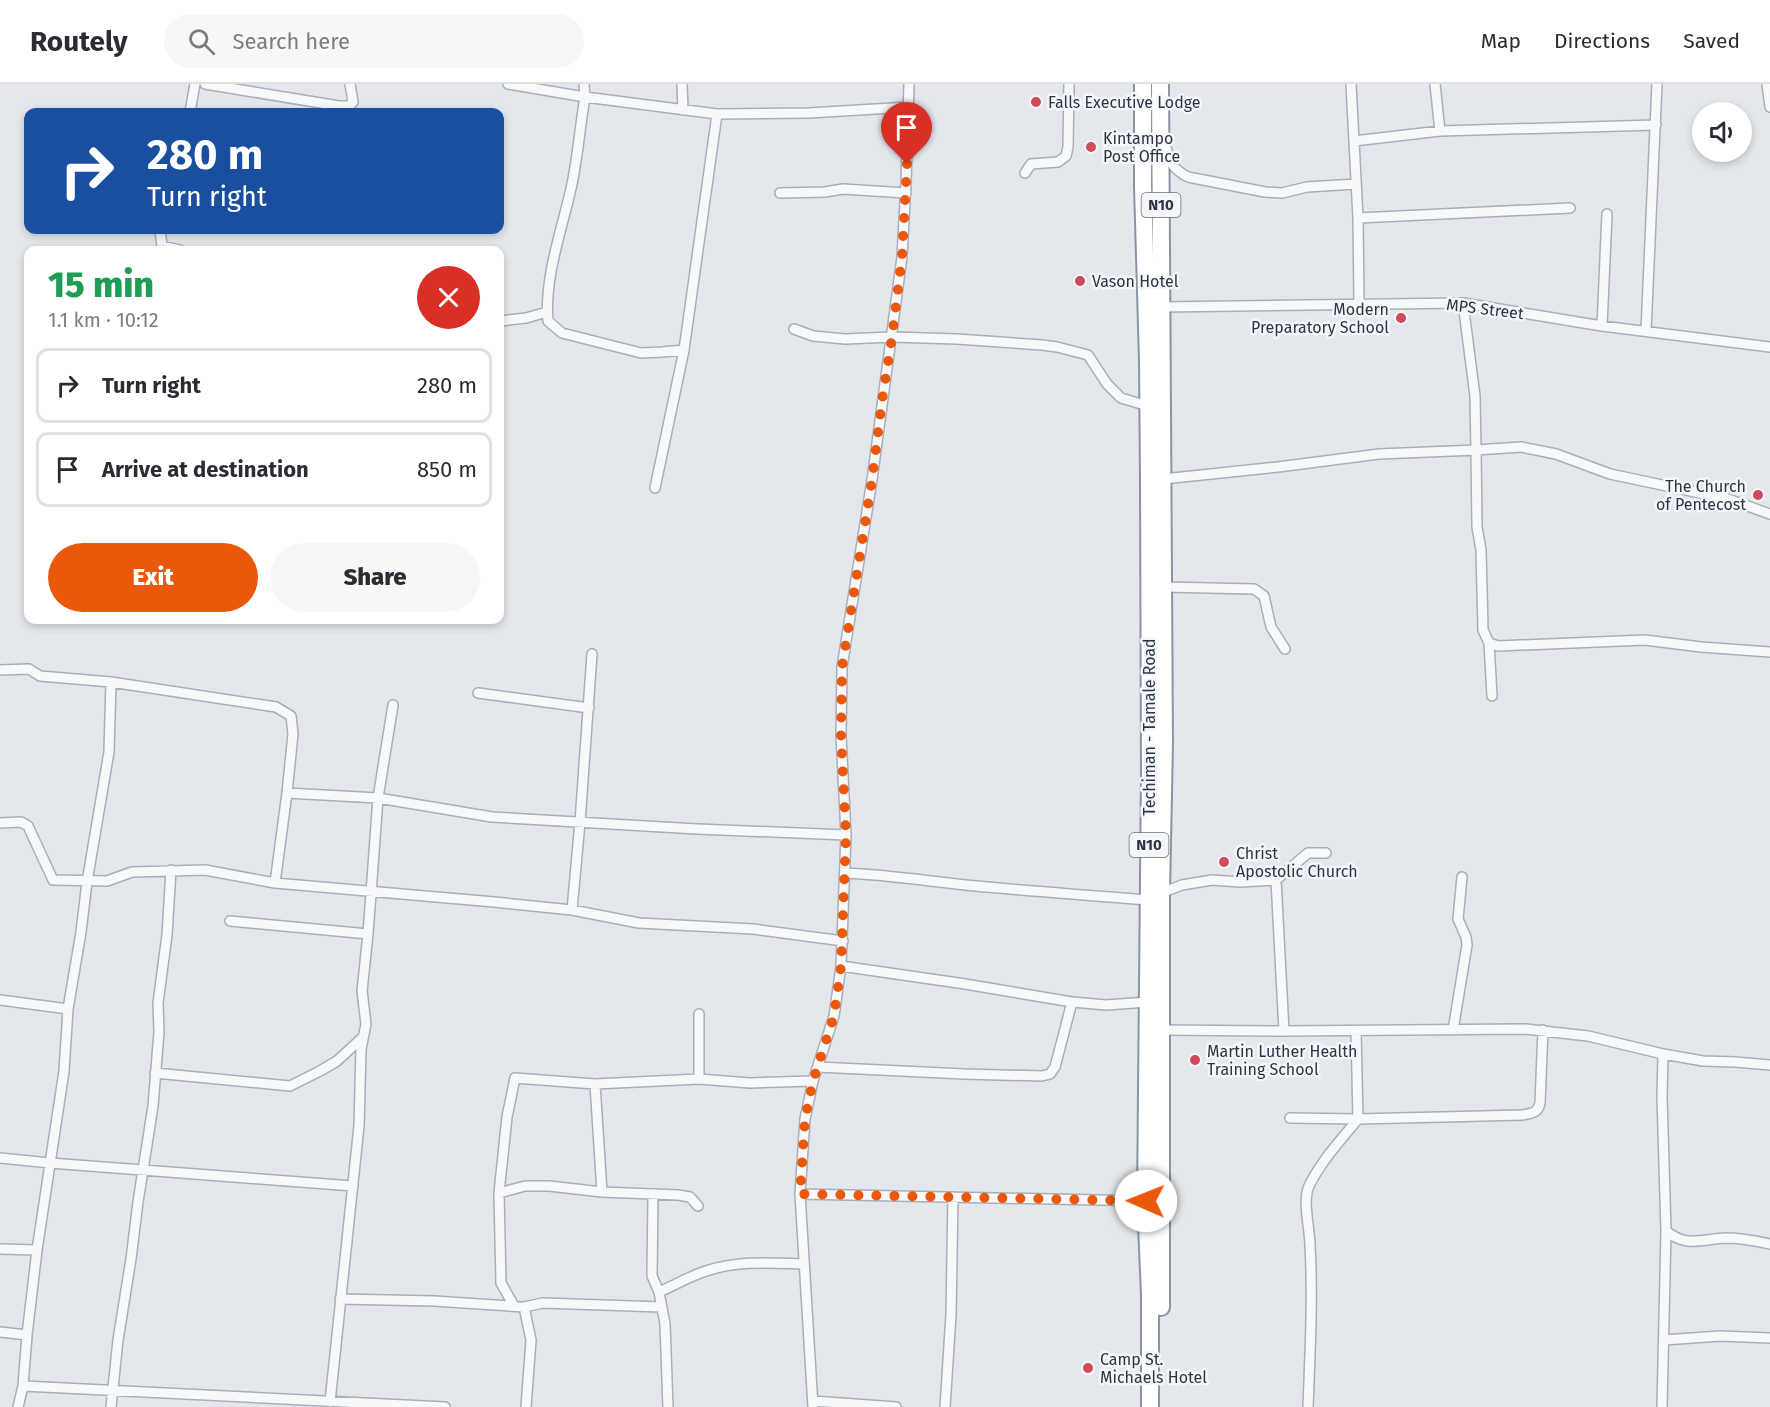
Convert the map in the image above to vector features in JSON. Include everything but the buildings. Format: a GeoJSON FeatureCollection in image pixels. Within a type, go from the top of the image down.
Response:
{"type":"FeatureCollection","features":[{"type":"Feature","properties":{"kind":"highway","name":"Techiman - Tamale Road"},"geometry":{"type":"LineString","coordinates":[[1143,84],[1143,197],[1148,361],[1150,735],[1161,1029],[1160,1407]]}},
{"type":"Feature","properties":{"kind":"highway","name":"Techiman - Tamale Road"},"geometry":{"type":"LineString","coordinates":[[1150,1407],[1150,1295],[1146,1201],[1148,1002],[1164,743],[1160,84]]}},
{"type":"Feature","properties":{"kind":"street"},"geometry":{"type":"LineString","coordinates":[[190,108],[195,84]]}},
{"type":"Feature","properties":{"kind":"street"},"geometry":{"type":"LineString","coordinates":[[205,84],[348,106],[353,102],[350,84]]}},
{"type":"Feature","properties":{"kind":"street"},"geometry":{"type":"LineString","coordinates":[[508,84],[585,97],[717,114],[809,113],[909,107]]}},
{"type":"Feature","properties":{"kind":"street"},"geometry":{"type":"LineString","coordinates":[[584,84],[585,97],[572,184],[555,251],[547,312],[548,321],[562,333],[641,352],[684,350]]}},
{"type":"Feature","properties":{"kind":"street"},"geometry":{"type":"LineString","coordinates":[[682,84],[683,110]]}},
{"type":"Feature","properties":{"kind":"street"},"geometry":{"type":"LineString","coordinates":[[896,1407],[813,1404],[800,1194],[805,1119],[813,1081],[834,1016],[841,966],[846,873],[841,735],[842,667],[872,480],[902,257],[909,84]]}},
{"type":"Feature","properties":{"kind":"street"},"geometry":{"type":"LineString","coordinates":[[1025,173],[1032,164],[1058,162],[1066,156],[1069,84]]}},
{"type":"Feature","properties":{"kind":"street"},"geometry":{"type":"LineString","coordinates":[[1351,84],[1358,218],[1359,304]]}},
{"type":"Feature","properties":{"kind":"street"},"geometry":{"type":"LineString","coordinates":[[1435,84],[1440,131]]}},
{"type":"Feature","properties":{"kind":"street"},"geometry":{"type":"LineString","coordinates":[[1646,332],[1657,84]]}},
{"type":"Feature","properties":{"kind":"street"},"geometry":{"type":"LineString","coordinates":[[1767,84],[1770,107]]}},
{"type":"Feature","properties":{"kind":"street"},"geometry":{"type":"LineString","coordinates":[[655,488],[684,350],[717,114]]}},
{"type":"Feature","properties":{"kind":"street"},"geometry":{"type":"LineString","coordinates":[[1354,141],[1440,131],[1656,124]]}},
{"type":"Feature","properties":{"kind":"street"},"geometry":{"type":"LineString","coordinates":[[1162,133],[1170,162],[1178,172],[1188,177],[1265,192],[1282,193],[1307,188],[1356,184]]}},
{"type":"Feature","properties":{"kind":"street"},"geometry":{"type":"LineString","coordinates":[[780,193],[825,192],[843,189],[906,193]]}},
{"type":"Feature","properties":{"kind":"street"},"geometry":{"type":"LineString","coordinates":[[1358,218],[1570,208]]}},
{"type":"Feature","properties":{"kind":"street"},"geometry":{"type":"LineString","coordinates":[[1602,326],[1607,214]]}},
{"type":"Feature","properties":{"kind":"street"},"geometry":{"type":"LineString","coordinates":[[1463,303],[1475,396],[1477,527],[1481,550],[1483,630],[1489,643],[1492,696]]}},
{"type":"Feature","properties":{"kind":"street","name":"MPS Street"},"geometry":{"type":"LineString","coordinates":[[1161,307],[1463,303],[1602,326],[1770,347]]}},
{"type":"Feature","properties":{"kind":"street"},"geometry":{"type":"LineString","coordinates":[[504,321],[547,312]]}},
{"type":"Feature","properties":{"kind":"street"},"geometry":{"type":"LineString","coordinates":[[794,329],[813,336],[845,339],[892,337],[1031,344],[1067,349],[1088,355],[1107,384],[1121,398],[1148,406]]}},
{"type":"Feature","properties":{"kind":"street"},"geometry":{"type":"LineString","coordinates":[[1163,479],[1379,454],[1521,447],[1556,454],[1610,474],[1728,499],[1770,514]]}},
{"type":"Feature","properties":{"kind":"street"},"geometry":{"type":"LineString","coordinates":[[1164,587],[1254,589],[1264,596],[1271,627],[1286,649]]}},
{"type":"Feature","properties":{"kind":"street"},"geometry":{"type":"LineString","coordinates":[[1489,643],[1498,646],[1645,640],[1770,652]]}},
{"type":"Feature","properties":{"kind":"street"},"geometry":{"type":"LineString","coordinates":[[572,910],[592,654]]}},
{"type":"Feature","properties":{"kind":"street"},"geometry":{"type":"LineString","coordinates":[[0,670],[29,669],[40,676],[111,682],[276,707],[291,716],[293,734],[275,883]]}},
{"type":"Feature","properties":{"kind":"street"},"geometry":{"type":"LineString","coordinates":[[18,1407],[23,1386],[37,1250],[64,1071],[68,1009],[109,752],[111,682]]}},
{"type":"Feature","properties":{"kind":"street"},"geometry":{"type":"LineString","coordinates":[[478,693],[589,708]]}},
{"type":"Feature","properties":{"kind":"street"},"geometry":{"type":"LineString","coordinates":[[330,1402],[359,1126],[362,1038],[366,1024],[362,991],[378,798],[393,705]]}},
{"type":"Feature","properties":{"kind":"street"},"geometry":{"type":"LineString","coordinates":[[286,793],[378,798],[492,817],[846,835]]}},
{"type":"Feature","properties":{"kind":"street"},"geometry":{"type":"LineString","coordinates":[[0,823],[21,822],[28,826],[53,880],[107,881],[132,872],[205,870],[275,883],[494,902],[572,910],[639,923],[753,929],[843,941]]}},
{"type":"Feature","properties":{"kind":"street"},"geometry":{"type":"LineString","coordinates":[[846,873],[880,874],[1085,896],[1155,896],[1182,885],[1212,880],[1240,882],[1276,880],[1308,853],[1326,853]]}},
{"type":"Feature","properties":{"kind":"street"},"geometry":{"type":"LineString","coordinates":[[111,1407],[118,1340],[151,1124],[159,1032],[158,996],[167,935],[171,870]]}},
{"type":"Feature","properties":{"kind":"street"},"geometry":{"type":"LineString","coordinates":[[1453,1030],[1467,945],[1458,919],[1462,877]]}},
{"type":"Feature","properties":{"kind":"street"},"geometry":{"type":"LineString","coordinates":[[1276,880],[1284,1031]]}},
{"type":"Feature","properties":{"kind":"street"},"geometry":{"type":"LineString","coordinates":[[230,921],[368,934]]}},
{"type":"Feature","properties":{"kind":"street"},"geometry":{"type":"LineString","coordinates":[[841,966],[1072,1002],[1106,1005],[1148,1002]]}},
{"type":"Feature","properties":{"kind":"street"},"geometry":{"type":"LineString","coordinates":[[0,1000],[68,1009]]}},
{"type":"Feature","properties":{"kind":"street"},"geometry":{"type":"LineString","coordinates":[[818,1067],[964,1074],[1042,1076],[1050,1074],[1055,1067],[1072,1002]]}},
{"type":"Feature","properties":{"kind":"street"},"geometry":{"type":"LineString","coordinates":[[699,1014],[699,1079]]}},
{"type":"Feature","properties":{"kind":"street"},"geometry":{"type":"LineString","coordinates":[[1161,1029],[1543,1030],[1588,1036],[1703,1061],[1770,1065]]}},
{"type":"Feature","properties":{"kind":"street"},"geometry":{"type":"LineString","coordinates":[[1290,1118],[1358,1119],[1535,1113],[1540,1103],[1543,1030]]}},
{"type":"Feature","properties":{"kind":"street"},"geometry":{"type":"LineString","coordinates":[[1308,1407],[1311,1319],[1310,1244],[1306,1196],[1328,1155],[1358,1119],[1356,1031]]}},
{"type":"Feature","properties":{"kind":"street"},"geometry":{"type":"LineString","coordinates":[[155,1073],[290,1086],[337,1061],[362,1038]]}},
{"type":"Feature","properties":{"kind":"street"},"geometry":{"type":"LineString","coordinates":[[1662,1407],[1666,1231],[1663,1054]]}},
{"type":"Feature","properties":{"kind":"street"},"geometry":{"type":"LineString","coordinates":[[526,1407],[531,1340],[519,1306],[501,1283],[499,1193],[507,1117],[515,1078],[595,1084],[699,1079],[750,1083],[813,1081]]}},
{"type":"Feature","properties":{"kind":"street"},"geometry":{"type":"LineString","coordinates":[[595,1084],[602,1192]]}},
{"type":"Feature","properties":{"kind":"street"},"geometry":{"type":"LineString","coordinates":[[0,1158],[50,1164],[353,1186]]}},
{"type":"Feature","properties":{"kind":"street"},"geometry":{"type":"LineString","coordinates":[[499,1193],[525,1186],[549,1186],[602,1192],[678,1195],[690,1197],[698,1206]]}},
{"type":"Feature","properties":{"kind":"street"},"geometry":{"type":"LineString","coordinates":[[653,1194],[652,1276],[659,1292],[665,1324],[668,1407]]}},
{"type":"Feature","properties":{"kind":"street"},"geometry":{"type":"LineString","coordinates":[[800,1194],[1146,1201]]}},
{"type":"Feature","properties":{"kind":"street"},"geometry":{"type":"LineString","coordinates":[[945,1407],[951,1315],[953,1197]]}},
{"type":"Feature","properties":{"kind":"street"},"geometry":{"type":"LineString","coordinates":[[1666,1231],[1678,1240],[1688,1242],[1728,1238],[1770,1244]]}},
{"type":"Feature","properties":{"kind":"street"},"geometry":{"type":"LineString","coordinates":[[0,1248],[37,1250]]}},
{"type":"Feature","properties":{"kind":"street"},"geometry":{"type":"LineString","coordinates":[[659,1292],[705,1271],[724,1266],[756,1263],[804,1264]]}},
{"type":"Feature","properties":{"kind":"street"},"geometry":{"type":"LineString","coordinates":[[340,1299],[434,1300],[519,1306],[543,1303],[662,1307]]}},
{"type":"Feature","properties":{"kind":"street"},"geometry":{"type":"LineString","coordinates":[[0,1332],[27,1335]]}},
{"type":"Feature","properties":{"kind":"street"},"geometry":{"type":"LineString","coordinates":[[1664,1340],[1720,1336],[1770,1338]]}},
{"type":"Feature","properties":{"kind":"street"},"geometry":{"type":"LineString","coordinates":[[23,1386],[445,1407]]}},
{"type":"Feature","properties":{"kind":"place","name":"Falls Executive Lodge"},"geometry":{"type":"Point","coordinates":[1036,102]}},
{"type":"Feature","properties":{"kind":"place","name":"Kintampo Post Office"},"geometry":{"type":"Point","coordinates":[1091,147]}},
{"type":"Feature","properties":{"kind":"place","name":"Vason Hotel"},"geometry":{"type":"Point","coordinates":[1080,281]}},
{"type":"Feature","properties":{"kind":"place","name":"Modern Preparatory School"},"geometry":{"type":"Point","coordinates":[1401,318]}},
{"type":"Feature","properties":{"kind":"place","name":"The Church of Pentecost"},"geometry":{"type":"Point","coordinates":[1758,495]}},
{"type":"Feature","properties":{"kind":"place","name":"Christ Apostolic Church"},"geometry":{"type":"Point","coordinates":[1224,862]}},
{"type":"Feature","properties":{"kind":"place","name":"Martin Luther Health Training School"},"geometry":{"type":"Point","coordinates":[1195,1060]}},
{"type":"Feature","properties":{"kind":"place","name":"Camp St. Michaels Hotel"},"geometry":{"type":"Point","coordinates":[1088,1368]}},
{"type":"Feature","properties":{"kind":"route"},"geometry":{"type":"LineString","coordinates":[[907,164],[902,257],[892,337],[842,667],[840,703],[846,835],[841,966],[834,1016],[813,1081],[805,1119],[800,1194],[1146,1201]]}}]}
